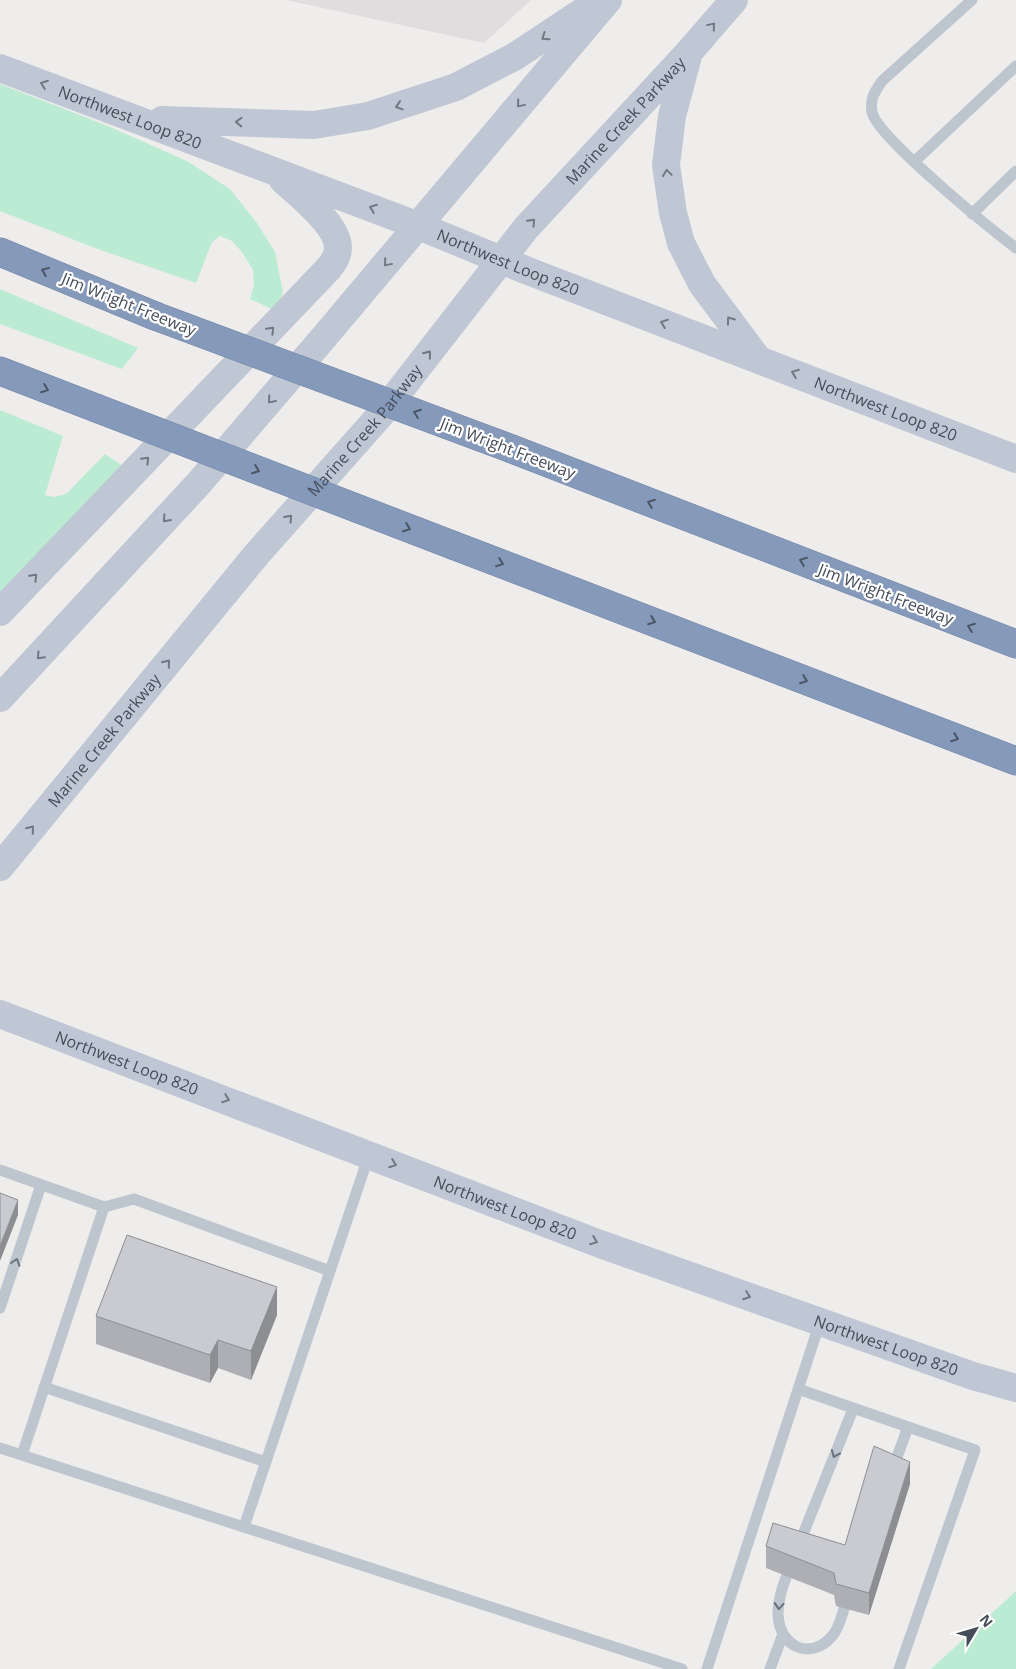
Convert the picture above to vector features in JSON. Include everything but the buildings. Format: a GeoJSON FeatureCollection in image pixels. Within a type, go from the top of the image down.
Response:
{"type":"FeatureCollection","features":[{"type":"Feature","properties":{"kind":"highway","name":"Jim Wright Freeway"},"geometry":{"type":"LineString","coordinates":[[0,252],[155,316],[512,448],[1016,644]]}},
{"type":"Feature","properties":{"kind":"highway"},"geometry":{"type":"LineString","coordinates":[[0,371],[1016,761]]}},
{"type":"Feature","properties":{"kind":"main road"},"geometry":{"type":"LineString","coordinates":[[139,119],[314,125],[368,116],[456,87],[514,57],[600,0]]}},
{"type":"Feature","properties":{"kind":"main road"},"geometry":{"type":"LineString","coordinates":[[0,698],[199,483],[419,226],[608,0]]}},
{"type":"Feature","properties":{"kind":"main road","name":"Marine Creek Parkway"},"geometry":{"type":"LineString","coordinates":[[0,867],[257,554],[382,412],[526,228],[689,52],[734,0]]}},
{"type":"Feature","properties":{"kind":"main road"},"geometry":{"type":"LineString","coordinates":[[689,52],[672,116],[666,165],[673,213],[681,243],[702,284],[758,359]]}},
{"type":"Feature","properties":{"kind":"main road","name":"Northwest Loop 820"},"geometry":{"type":"LineString","coordinates":[[0,68],[419,226],[1016,459]]}},
{"type":"Feature","properties":{"kind":"main road"},"geometry":{"type":"LineString","coordinates":[[0,612],[329,268],[338,254],[338,240],[322,216],[270,169]]}},
{"type":"Feature","properties":{"kind":"main road","name":"Northwest Loop 820"},"geometry":{"type":"LineString","coordinates":[[0,1014],[600,1244],[973,1376],[1016,1388]]}},
{"type":"Feature","properties":{"kind":"main road"},"geometry":{"type":"LineString","coordinates":[[0,1032],[37,1027]]}},
{"type":"Feature","properties":{"kind":"lane"},"geometry":{"type":"LineString","coordinates":[[972,0],[882,81],[872,96],[872,114],[887,136],[972,214],[1016,248]]}},
{"type":"Feature","properties":{"kind":"lane"},"geometry":{"type":"LineString","coordinates":[[915,161],[1016,66]]}},
{"type":"Feature","properties":{"kind":"lane"},"geometry":{"type":"LineString","coordinates":[[972,214],[1016,171]]}},
{"type":"Feature","properties":{"kind":"lane"},"geometry":{"type":"LineString","coordinates":[[244,1527],[369,1155]]}},
{"type":"Feature","properties":{"kind":"lane"},"geometry":{"type":"LineString","coordinates":[[0,1170],[104,1207],[134,1199],[330,1271]]}},
{"type":"Feature","properties":{"kind":"lane"},"geometry":{"type":"LineString","coordinates":[[0,1308],[41,1185]]}},
{"type":"Feature","properties":{"kind":"lane"},"geometry":{"type":"LineString","coordinates":[[22,1455],[104,1207]]}},
{"type":"Feature","properties":{"kind":"lane"},"geometry":{"type":"LineString","coordinates":[[707,1669],[820,1322]]}},
{"type":"Feature","properties":{"kind":"lane"},"geometry":{"type":"LineString","coordinates":[[44,1387],[266,1462]]}},
{"type":"Feature","properties":{"kind":"lane"},"geometry":{"type":"LineString","coordinates":[[798,1389],[975,1450],[899,1669]]}},
{"type":"Feature","properties":{"kind":"lane"},"geometry":{"type":"LineString","coordinates":[[851,1587],[834,1634],[821,1645],[806,1650],[794,1646],[783,1634],[778,1614],[780,1592],[853,1409]]}},
{"type":"Feature","properties":{"kind":"lane"},"geometry":{"type":"LineString","coordinates":[[888,1484],[908,1427]]}},
{"type":"Feature","properties":{"kind":"lane"},"geometry":{"type":"LineString","coordinates":[[0,1448],[682,1669]]}},
{"type":"Feature","properties":{"kind":"lane"},"geometry":{"type":"LineString","coordinates":[[770,1669],[783,1634]]}},
{"type":"Feature","properties":{"kind":"shaded area"},"geometry":{"type":"Polygon","coordinates":[[[286,0],[531,0],[484,43],[286,0]]]}},
{"type":"Feature","properties":{"kind":"green space"},"geometry":{"type":"Polygon","coordinates":[[[0,84],[108,126],[187,161],[230,189],[257,223],[275,252],[283,292],[276,311],[250,299],[254,285],[253,270],[242,252],[232,241],[220,236],[212,242],[196,283],[95,248],[0,211],[0,84]]]}},
{"type":"Feature","properties":{"kind":"green space"},"geometry":{"type":"Polygon","coordinates":[[[0,289],[138,348],[122,369],[0,324],[0,289]]]}},
{"type":"Feature","properties":{"kind":"green space"},"geometry":{"type":"Polygon","coordinates":[[[0,410],[63,436],[45,495],[54,497],[66,494],[105,454],[124,467],[0,599],[0,410]]]}},
{"type":"Feature","properties":{"kind":"green space"},"geometry":{"type":"Polygon","coordinates":[[[1016,1591],[1016,1669],[931,1669],[1016,1591]]]}}]}
